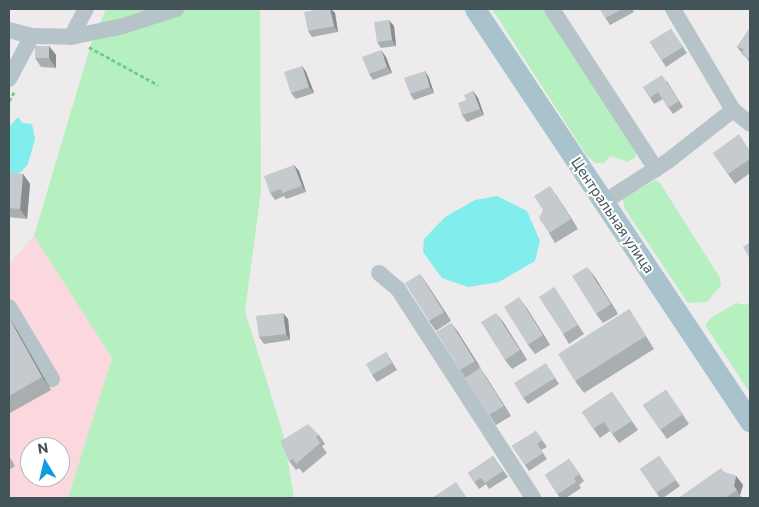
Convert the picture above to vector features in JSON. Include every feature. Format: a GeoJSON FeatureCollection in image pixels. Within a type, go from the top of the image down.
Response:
{"type":"FeatureCollection","features":[{"type":"Feature","properties":{"kind":"main road","name":"Центральная улица"},"geometry":{"type":"LineString","coordinates":[[475,9],[750,422]]}},
{"type":"Feature","properties":{"kind":"street"},"geometry":{"type":"LineString","coordinates":[[71,37],[86,9]]}},
{"type":"Feature","properties":{"kind":"street"},"geometry":{"type":"LineString","coordinates":[[9,30],[32,36],[71,37],[123,26],[176,9]]}},
{"type":"Feature","properties":{"kind":"street"},"geometry":{"type":"LineString","coordinates":[[552,9],[656,169]]}},
{"type":"Feature","properties":{"kind":"street"},"geometry":{"type":"LineString","coordinates":[[673,9],[733,110],[750,124]]}},
{"type":"Feature","properties":{"kind":"street"},"geometry":{"type":"LineString","coordinates":[[9,79],[32,36]]}},
{"type":"Feature","properties":{"kind":"street"},"geometry":{"type":"LineString","coordinates":[[604,202],[656,169],[733,110]]}},
{"type":"Feature","properties":{"kind":"street"},"geometry":{"type":"LineString","coordinates":[[378,273],[398,289],[533,498]]}},
{"type":"Feature","properties":{"kind":"street"},"geometry":{"type":"LineString","coordinates":[[9,307],[52,379]]}},
{"type":"Feature","properties":{"kind":"path"},"geometry":{"type":"LineString","coordinates":[[71,37],[158,85]]}},
{"type":"Feature","properties":{"kind":"shaded area"},"geometry":{"type":"Polygon","coordinates":[[[34,236],[112,358],[68,498],[9,498],[9,264],[34,236]]]}},
{"type":"Feature","properties":{"kind":"green space"},"geometry":{"type":"Polygon","coordinates":[[[106,9],[260,9],[261,191],[245,311],[284,437],[294,498],[68,498],[112,358],[34,236],[91,44],[106,9]]]}},
{"type":"Feature","properties":{"kind":"green space"},"geometry":{"type":"Polygon","coordinates":[[[492,9],[546,9],[637,150],[635,157],[628,162],[610,156],[604,163],[595,163],[587,156],[492,9]]]}},
{"type":"Feature","properties":{"kind":"green space"},"geometry":{"type":"Polygon","coordinates":[[[655,180],[660,183],[720,278],[721,285],[707,302],[688,303],[625,209],[623,199],[655,180]]]}},
{"type":"Feature","properties":{"kind":"green space"},"geometry":{"type":"Polygon","coordinates":[[[750,302],[750,393],[705,325],[711,318],[736,303],[745,305],[750,302]]]}},
{"type":"Feature","properties":{"kind":"water"},"geometry":{"type":"Polygon","coordinates":[[[18,117],[22,123],[32,124],[35,139],[28,164],[21,172],[9,176],[9,127],[18,117]]]}},
{"type":"Feature","properties":{"kind":"water"},"geometry":{"type":"Polygon","coordinates":[[[497,196],[527,211],[540,241],[535,261],[499,282],[468,287],[442,278],[423,252],[424,239],[445,217],[475,200],[497,196]]]}},
{"type":"Feature","properties":{"kind":"building"},"geometry":{"type":"Polygon","coordinates":[[[330,9],[334,26],[308,31],[304,12],[330,9]]]}},
{"type":"Feature","properties":{"kind":"building"},"geometry":{"type":"Polygon","coordinates":[[[600,9],[623,9],[605,18],[600,9]]]}},
{"type":"Feature","properties":{"kind":"building"},"geometry":{"type":"Polygon","coordinates":[[[389,20],[392,40],[377,42],[374,22],[389,20]]]}},
{"type":"Feature","properties":{"kind":"building"},"geometry":{"type":"Polygon","coordinates":[[[750,28],[750,57],[748,59],[742,52],[744,49],[737,47],[750,28]]]}},
{"type":"Feature","properties":{"kind":"building"},"geometry":{"type":"Polygon","coordinates":[[[671,29],[683,47],[662,60],[650,42],[671,29]]]}},
{"type":"Feature","properties":{"kind":"building"},"geometry":{"type":"Polygon","coordinates":[[[35,46],[49,46],[49,58],[35,58],[35,46]]]}},
{"type":"Feature","properties":{"kind":"building"},"geometry":{"type":"Polygon","coordinates":[[[381,50],[387,67],[369,74],[362,57],[381,50]]]}},
{"type":"Feature","properties":{"kind":"building"},"geometry":{"type":"Polygon","coordinates":[[[302,66],[309,87],[291,93],[284,72],[302,66]]]}},
{"type":"Feature","properties":{"kind":"building"},"geometry":{"type":"Polygon","coordinates":[[[425,71],[430,87],[410,94],[404,78],[425,71]]]}},
{"type":"Feature","properties":{"kind":"building"},"geometry":{"type":"Polygon","coordinates":[[[662,75],[679,101],[668,108],[658,92],[650,98],[643,87],[662,75]]]}},
{"type":"Feature","properties":{"kind":"building"},"geometry":{"type":"Polygon","coordinates":[[[473,91],[480,109],[462,115],[458,103],[466,100],[464,95],[473,91]]]}},
{"type":"Feature","properties":{"kind":"building"},"geometry":{"type":"Polygon","coordinates":[[[739,134],[750,151],[750,159],[728,174],[713,153],[739,134]]]}},
{"type":"Feature","properties":{"kind":"building"},"geometry":{"type":"Polygon","coordinates":[[[294,165],[302,186],[282,193],[281,189],[270,193],[264,176],[294,165]]]}},
{"type":"Feature","properties":{"kind":"building"},"geometry":{"type":"Polygon","coordinates":[[[9,173],[23,174],[20,209],[9,208],[9,173]]]}},
{"type":"Feature","properties":{"kind":"building"},"geometry":{"type":"Polygon","coordinates":[[[550,186],[571,219],[549,233],[539,218],[543,210],[534,196],[550,186]]]}},
{"type":"Feature","properties":{"kind":"building"},"geometry":{"type":"Polygon","coordinates":[[[750,242],[750,258],[743,247],[750,242]]]}},
{"type":"Feature","properties":{"kind":"building"},"geometry":{"type":"Polygon","coordinates":[[[587,267],[611,304],[596,314],[572,276],[587,267]]]}},
{"type":"Feature","properties":{"kind":"building"},"geometry":{"type":"Polygon","coordinates":[[[420,274],[444,312],[429,321],[405,283],[420,274]]]}},
{"type":"Feature","properties":{"kind":"building"},"geometry":{"type":"Polygon","coordinates":[[[554,287],[578,325],[563,334],[539,297],[554,287]]]}},
{"type":"Feature","properties":{"kind":"building"},"geometry":{"type":"Polygon","coordinates":[[[519,297],[543,335],[528,345],[504,307],[519,297]]]}},
{"type":"Feature","properties":{"kind":"building"},"geometry":{"type":"Polygon","coordinates":[[[629,309],[646,336],[575,381],[558,354],[629,309]]]}},
{"type":"Feature","properties":{"kind":"building"},"geometry":{"type":"Polygon","coordinates":[[[283,313],[286,334],[259,337],[256,316],[283,313]]]}},
{"type":"Feature","properties":{"kind":"building"},"geometry":{"type":"Polygon","coordinates":[[[496,313],[520,350],[505,360],[481,322],[496,313]]]}},
{"type":"Feature","properties":{"kind":"building"},"geometry":{"type":"Polygon","coordinates":[[[9,318],[42,377],[9,396],[9,318]]]}},
{"type":"Feature","properties":{"kind":"building"},"geometry":{"type":"Polygon","coordinates":[[[451,323],[475,361],[460,370],[436,332],[451,323]]]}},
{"type":"Feature","properties":{"kind":"building"},"geometry":{"type":"Polygon","coordinates":[[[386,352],[392,363],[372,375],[366,364],[386,352]]]}},
{"type":"Feature","properties":{"kind":"building"},"geometry":{"type":"Polygon","coordinates":[[[546,363],[555,378],[523,398],[514,383],[546,363]]]}},
{"type":"Feature","properties":{"kind":"building"},"geometry":{"type":"Polygon","coordinates":[[[480,368],[504,406],[489,415],[465,378],[480,368]]]}},
{"type":"Feature","properties":{"kind":"building"},"geometry":{"type":"Polygon","coordinates":[[[666,390],[683,414],[660,430],[643,405],[666,390]]]}},
{"type":"Feature","properties":{"kind":"building"},"geometry":{"type":"Polygon","coordinates":[[[612,392],[632,421],[612,434],[604,422],[593,429],[582,412],[612,392]]]}},
{"type":"Feature","properties":{"kind":"building"},"geometry":{"type":"Polygon","coordinates":[[[308,424],[319,435],[316,437],[320,443],[296,464],[293,459],[289,461],[281,441],[308,424]]]}},
{"type":"Feature","properties":{"kind":"building"},"geometry":{"type":"Polygon","coordinates":[[[536,431],[542,440],[537,444],[543,453],[525,465],[512,446],[536,431]]]}},
{"type":"Feature","properties":{"kind":"building"},"geometry":{"type":"Polygon","coordinates":[[[493,456],[503,471],[485,483],[481,478],[474,482],[468,473],[493,456]]]}},
{"type":"Feature","properties":{"kind":"building"},"geometry":{"type":"Polygon","coordinates":[[[659,456],[676,480],[656,493],[640,469],[659,456]]]}},
{"type":"Feature","properties":{"kind":"building"},"geometry":{"type":"Polygon","coordinates":[[[569,459],[580,474],[574,478],[576,482],[558,494],[545,475],[569,459]]]}},
{"type":"Feature","properties":{"kind":"building"},"geometry":{"type":"Polygon","coordinates":[[[721,468],[724,472],[736,476],[734,486],[737,490],[725,498],[680,498],[680,497],[721,468]]]}},
{"type":"Feature","properties":{"kind":"building"},"geometry":{"type":"Polygon","coordinates":[[[456,482],[467,498],[432,498],[456,482]]]}}]}
